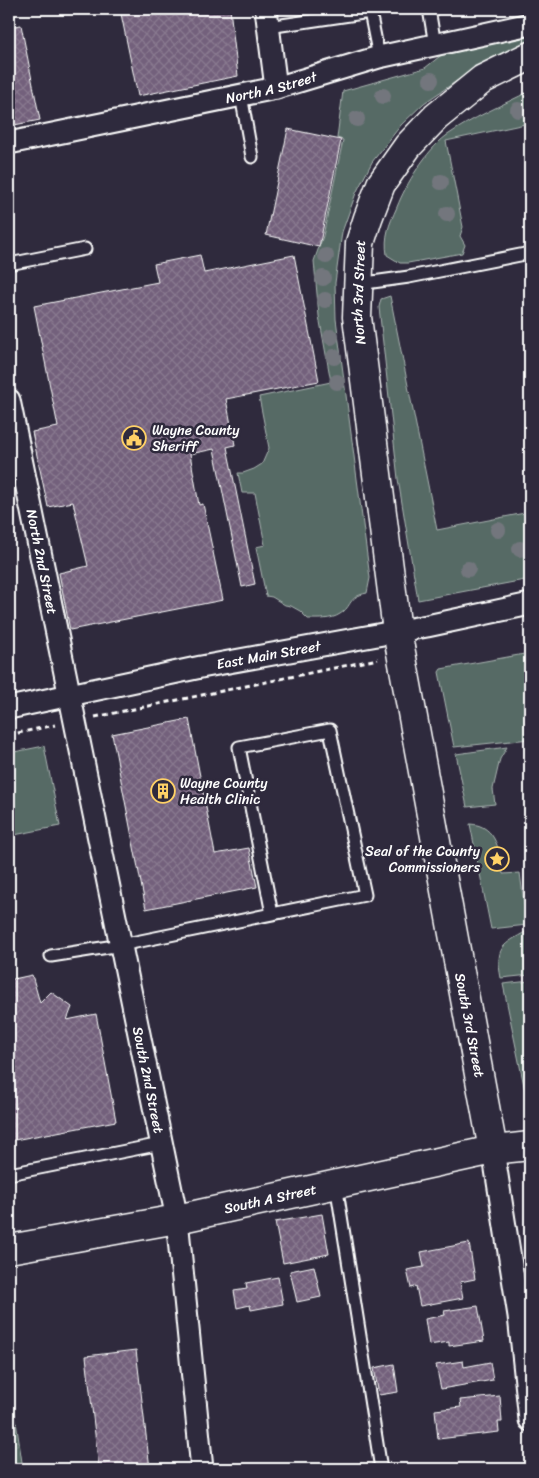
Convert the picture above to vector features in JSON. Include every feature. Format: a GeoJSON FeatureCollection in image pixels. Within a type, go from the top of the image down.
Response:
{"type":"FeatureCollection","features":[{"type":"Feature","properties":{"kind":"main road","name":"North 3rd Street"},"geometry":{"type":"LineString","coordinates":[[397,631],[357,317],[360,243],[381,184],[408,146],[436,117],[483,79],[530,56]]}},
{"type":"Feature","properties":{"kind":"main road","name":"South 3rd Street"},"geometry":{"type":"LineString","coordinates":[[397,631],[493,1150]]}},
{"type":"Feature","properties":{"kind":"main road","name":"South A Street"},"geometry":{"type":"LineString","coordinates":[[9,1249],[177,1219],[493,1150],[530,1146]]}},
{"type":"Feature","properties":{"kind":"street"},"geometry":{"type":"LineString","coordinates":[[267,18],[276,88]]}},
{"type":"Feature","properties":{"kind":"street","name":"North A Street"},"geometry":{"type":"LineString","coordinates":[[9,143],[276,88],[379,57],[530,24]]}},
{"type":"Feature","properties":{"kind":"street","name":"North 2nd Street"},"geometry":{"type":"LineString","coordinates":[[9,400],[70,695]]}},
{"type":"Feature","properties":{"kind":"street","name":"East Main Street"},"geometry":{"type":"LineString","coordinates":[[9,708],[201,667],[397,631],[530,604]]}},
{"type":"Feature","properties":{"kind":"street","name":"South 2nd Street"},"geometry":{"type":"LineString","coordinates":[[70,695],[177,1219],[202,1469]]}},
{"type":"Feature","properties":{"kind":"street","name":"South 3rd Street"},"geometry":{"type":"LineString","coordinates":[[493,1150],[519,1316],[530,1420]]}},
{"type":"Feature","properties":{"kind":"lane"},"geometry":{"type":"LineString","coordinates":[[429,9],[435,45]]}},
{"type":"Feature","properties":{"kind":"lane"},"geometry":{"type":"LineString","coordinates":[[267,18],[370,12],[379,57]]}},
{"type":"Feature","properties":{"kind":"lane"},"geometry":{"type":"LineString","coordinates":[[241,95],[252,157]]}},
{"type":"Feature","properties":{"kind":"lane"},"geometry":{"type":"LineString","coordinates":[[9,264],[85,248]]}},
{"type":"Feature","properties":{"kind":"lane"},"geometry":{"type":"LineString","coordinates":[[358,284],[409,277],[530,253]]}},
{"type":"Feature","properties":{"kind":"lane"},"geometry":{"type":"LineString","coordinates":[[51,956],[121,945],[365,895],[330,730],[239,747],[272,914]]}},
{"type":"Feature","properties":{"kind":"lane"},"geometry":{"type":"LineString","coordinates":[[9,1174],[161,1144]]}},
{"type":"Feature","properties":{"kind":"lane"},"geometry":{"type":"LineString","coordinates":[[336,1184],[381,1469]]}},
{"type":"Feature","properties":{"kind":"path"},"geometry":{"type":"LineString","coordinates":[[98,716],[366,661]]}},
{"type":"Feature","properties":{"kind":"path"},"geometry":{"type":"LineString","coordinates":[[9,735],[43,728]]}},
{"type":"Feature","properties":{"kind":"green space"},"geometry":{"type":"Polygon","coordinates":[[[530,29],[530,44],[514,50],[464,76],[424,103],[401,125],[372,162],[356,193],[342,232],[335,283],[336,319],[370,578],[367,593],[353,599],[340,614],[329,618],[308,619],[291,606],[266,596],[256,547],[265,545],[255,493],[242,493],[238,473],[254,469],[262,464],[269,448],[259,397],[331,382],[319,316],[314,261],[323,236],[343,140],[337,138],[343,91],[425,68],[454,45],[530,29]]]}},
{"type":"Feature","properties":{"kind":"green space"},"geometry":{"type":"Polygon","coordinates":[[[530,91],[530,123],[446,141],[463,227],[460,236],[465,245],[462,253],[408,263],[400,263],[387,255],[387,236],[394,213],[411,178],[431,150],[446,136],[466,123],[530,91]]]}},
{"type":"Feature","properties":{"kind":"green space"},"geometry":{"type":"Polygon","coordinates":[[[390,296],[437,530],[530,512],[530,579],[418,600],[398,479],[379,307],[381,299],[390,296]]]}},
{"type":"Feature","properties":{"kind":"green space"},"geometry":{"type":"Polygon","coordinates":[[[530,653],[530,739],[454,747],[439,672],[441,669],[530,653]]]}},
{"type":"Feature","properties":{"kind":"green space"},"geometry":{"type":"Polygon","coordinates":[[[44,746],[60,826],[9,836],[9,753],[44,746]]]}},
{"type":"Feature","properties":{"kind":"green space"},"geometry":{"type":"Polygon","coordinates":[[[507,747],[500,759],[493,789],[495,804],[467,807],[456,754],[507,747]]]}},
{"type":"Feature","properties":{"kind":"green space"},"geometry":{"type":"Polygon","coordinates":[[[470,824],[486,829],[496,841],[503,874],[520,873],[527,925],[491,929],[470,824]]]}},
{"type":"Feature","properties":{"kind":"green space"},"geometry":{"type":"Polygon","coordinates":[[[527,931],[530,975],[501,978],[499,960],[502,948],[527,931]]]}},
{"type":"Feature","properties":{"kind":"green space"},"geometry":{"type":"Polygon","coordinates":[[[530,981],[530,1108],[529,1110],[503,984],[530,981]]]}},
{"type":"Feature","properties":{"kind":"green space"},"geometry":{"type":"Polygon","coordinates":[[[9,1374],[23,1469],[9,1469],[9,1374]]]}},
{"type":"Feature","properties":{"kind":"building"},"geometry":{"type":"Polygon","coordinates":[[[120,9],[230,9],[238,76],[138,96],[120,9]]]}},
{"type":"Feature","properties":{"kind":"building"},"geometry":{"type":"Polygon","coordinates":[[[21,25],[40,120],[9,126],[9,27],[21,25]]]}},
{"type":"Feature","properties":{"kind":"building"},"geometry":{"type":"Polygon","coordinates":[[[288,129],[341,140],[319,247],[266,235],[288,129]]]}},
{"type":"Feature","properties":{"kind":"building","name":"Wayne County Sheriff"},"geometry":{"type":"Polygon","coordinates":[[[200,255],[204,273],[294,255],[319,381],[226,399],[235,445],[227,447],[255,584],[242,587],[214,449],[190,454],[199,505],[203,504],[223,600],[70,630],[59,573],[88,566],[73,502],[48,507],[32,432],[58,427],[34,306],[158,282],[154,264],[200,255]]]}},
{"type":"Feature","properties":{"kind":"building","name":"Wayne County Health Clinic"},"geometry":{"type":"Polygon","coordinates":[[[189,719],[215,854],[249,848],[257,887],[146,909],[112,734],[189,719]]]}},
{"type":"Feature","properties":{"kind":"building"},"geometry":{"type":"Polygon","coordinates":[[[526,750],[530,750],[530,789],[526,750]]]}},
{"type":"Feature","properties":{"kind":"building"},"geometry":{"type":"Polygon","coordinates":[[[32,975],[40,1003],[51,992],[72,1007],[67,1020],[96,1014],[116,1121],[9,1141],[9,980],[32,975]]]}},
{"type":"Feature","properties":{"kind":"building"},"geometry":{"type":"Polygon","coordinates":[[[322,1214],[329,1254],[283,1263],[275,1222],[322,1214]]]}},
{"type":"Feature","properties":{"kind":"building"},"geometry":{"type":"Polygon","coordinates":[[[469,1243],[475,1279],[460,1282],[463,1298],[420,1306],[416,1286],[411,1288],[407,1270],[424,1267],[421,1252],[469,1243]]]}},
{"type":"Feature","properties":{"kind":"building"},"geometry":{"type":"Polygon","coordinates":[[[314,1266],[321,1297],[297,1302],[290,1271],[314,1266]]]}},
{"type":"Feature","properties":{"kind":"building"},"geometry":{"type":"Polygon","coordinates":[[[278,1277],[283,1304],[251,1310],[250,1305],[237,1308],[234,1291],[247,1289],[246,1283],[278,1277]]]}},
{"type":"Feature","properties":{"kind":"building"},"geometry":{"type":"Polygon","coordinates":[[[478,1306],[484,1341],[449,1346],[449,1342],[429,1345],[425,1319],[445,1315],[444,1311],[478,1306]]]}},
{"type":"Feature","properties":{"kind":"building"},"geometry":{"type":"Polygon","coordinates":[[[136,1350],[150,1469],[99,1469],[86,1356],[136,1350]]]}},
{"type":"Feature","properties":{"kind":"building"},"geometry":{"type":"Polygon","coordinates":[[[463,1361],[464,1367],[490,1362],[493,1380],[441,1389],[436,1365],[463,1361]]]}},
{"type":"Feature","properties":{"kind":"building"},"geometry":{"type":"Polygon","coordinates":[[[394,1364],[398,1392],[379,1395],[374,1368],[394,1364]]]}},
{"type":"Feature","properties":{"kind":"building"},"geometry":{"type":"Polygon","coordinates":[[[500,1396],[502,1422],[498,1422],[499,1432],[438,1439],[435,1410],[461,1407],[460,1400],[500,1396]]]}},
{"type":"Feature","properties":{"kind":"building"},"geometry":{"type":"Polygon","coordinates":[[[491,1465],[491,1469],[470,1469],[470,1467],[491,1465]]]}},
{"type":"Feature","properties":{"kind":"place","name":"Wayne County Sheriff"},"geometry":{"type":"Point","coordinates":[134,438]}},
{"type":"Feature","properties":{"kind":"place","name":"Wayne County Health Clinic"},"geometry":{"type":"Point","coordinates":[163,791]}},
{"type":"Feature","properties":{"kind":"place","name":"Seal of the County Commissioners"},"geometry":{"type":"Point","coordinates":[497,859]}}]}
